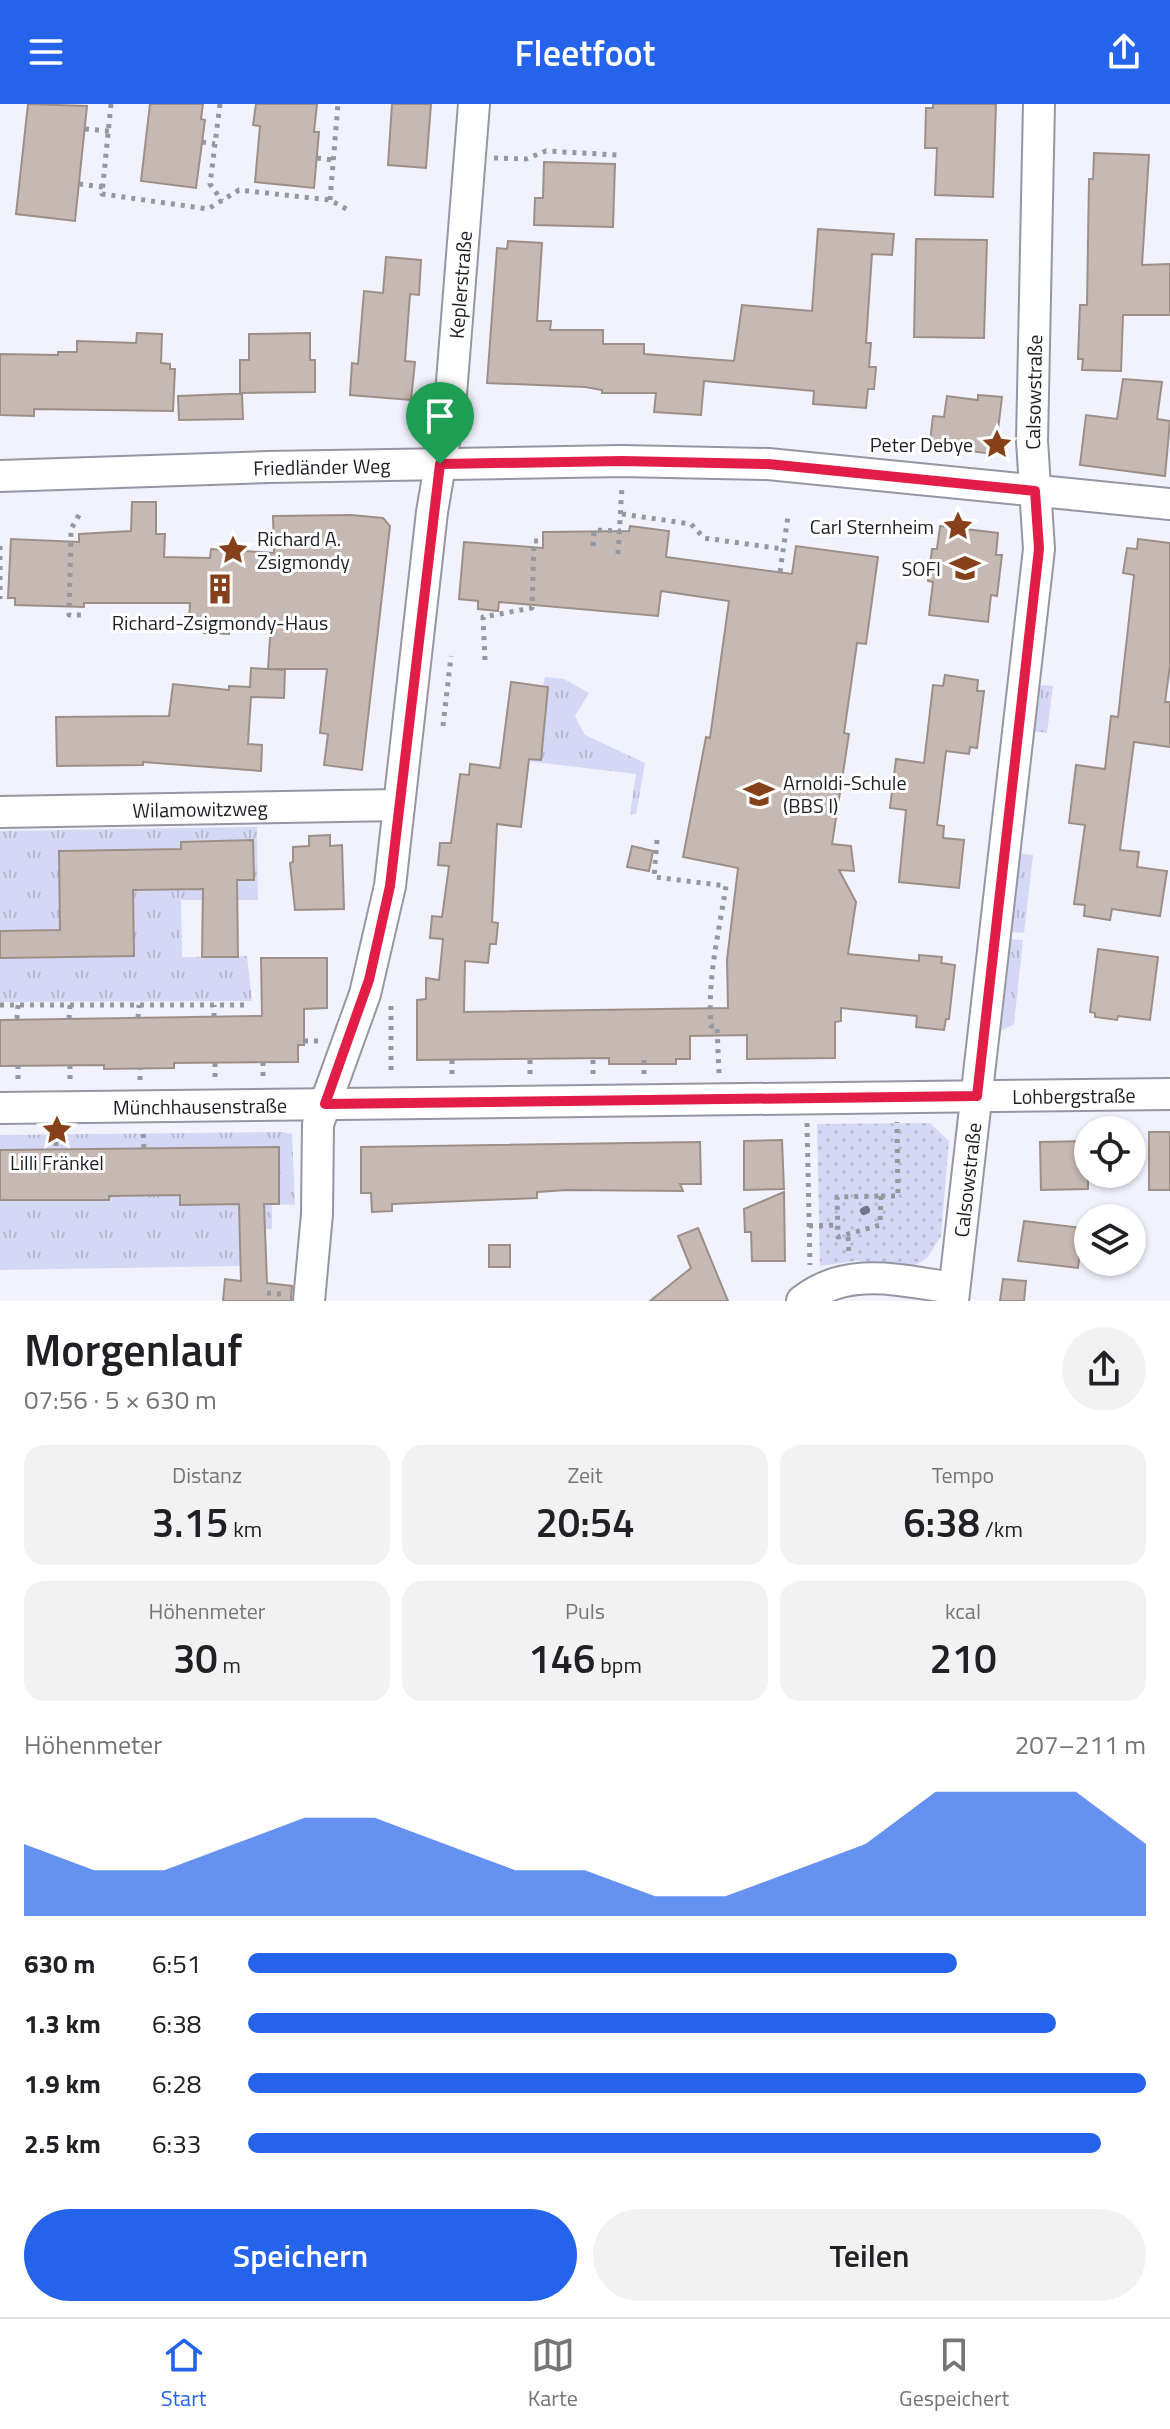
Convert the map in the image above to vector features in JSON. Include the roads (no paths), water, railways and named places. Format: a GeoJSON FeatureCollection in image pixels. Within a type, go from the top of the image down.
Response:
{"type":"FeatureCollection","features":[{"type":"Feature","properties":{"kind":"street","name":"Keplerstraße"},"geometry":{"type":"LineString","coordinates":[[309,1301],[317,1214],[316,1137],[365,994],[390,886],[440,464],[450,407],[474,104]]}},
{"type":"Feature","properties":{"kind":"street","name":"Calsowstraße"},"geometry":{"type":"LineString","coordinates":[[954,1295],[1039,549],[1032,441],[1039,104]]}},
{"type":"Feature","properties":{"kind":"street","name":"Friedländer Weg"},"geometry":{"type":"LineString","coordinates":[[0,476],[622,461],[768,464],[1170,504]]}},
{"type":"Feature","properties":{"kind":"street","name":"Wilamowitzweg"},"geometry":{"type":"LineString","coordinates":[[0,812],[399,805]]}},
{"type":"Feature","properties":{"kind":"street","name":"Lohbergstraße"},"geometry":{"type":"LineString","coordinates":[[977,1096],[1170,1094]]}},
{"type":"Feature","properties":{"kind":"street","name":"Münchhausenstraße"},"geometry":{"type":"LineString","coordinates":[[0,1108],[977,1096]]}},
{"type":"Feature","properties":{"kind":"street"},"geometry":{"type":"LineString","coordinates":[[806,1298],[826,1285],[850,1277],[954,1295]]}},
{"type":"Feature","properties":{"kind":"place","name":"Peter Debye"},"geometry":{"type":"Point","coordinates":[997,444]}},
{"type":"Feature","properties":{"kind":"place","name":"Carl Sternheim"},"geometry":{"type":"Point","coordinates":[958,526]}},
{"type":"Feature","properties":{"kind":"place","name":"Richard A. Zsigmondy"},"geometry":{"type":"Point","coordinates":[233,550]}},
{"type":"Feature","properties":{"kind":"place","name":"SOFI"},"geometry":{"type":"Point","coordinates":[965,568]}},
{"type":"Feature","properties":{"kind":"place","name":"Richard-Zsigmondy-Haus"},"geometry":{"type":"Point","coordinates":[220,589]}},
{"type":"Feature","properties":{"kind":"place","name":"Arnoldi-Schule (BBS I)"},"geometry":{"type":"Point","coordinates":[759,794]}},
{"type":"Feature","properties":{"kind":"place","name":"Lilli Fränkel"},"geometry":{"type":"Point","coordinates":[57,1130]}}]}
